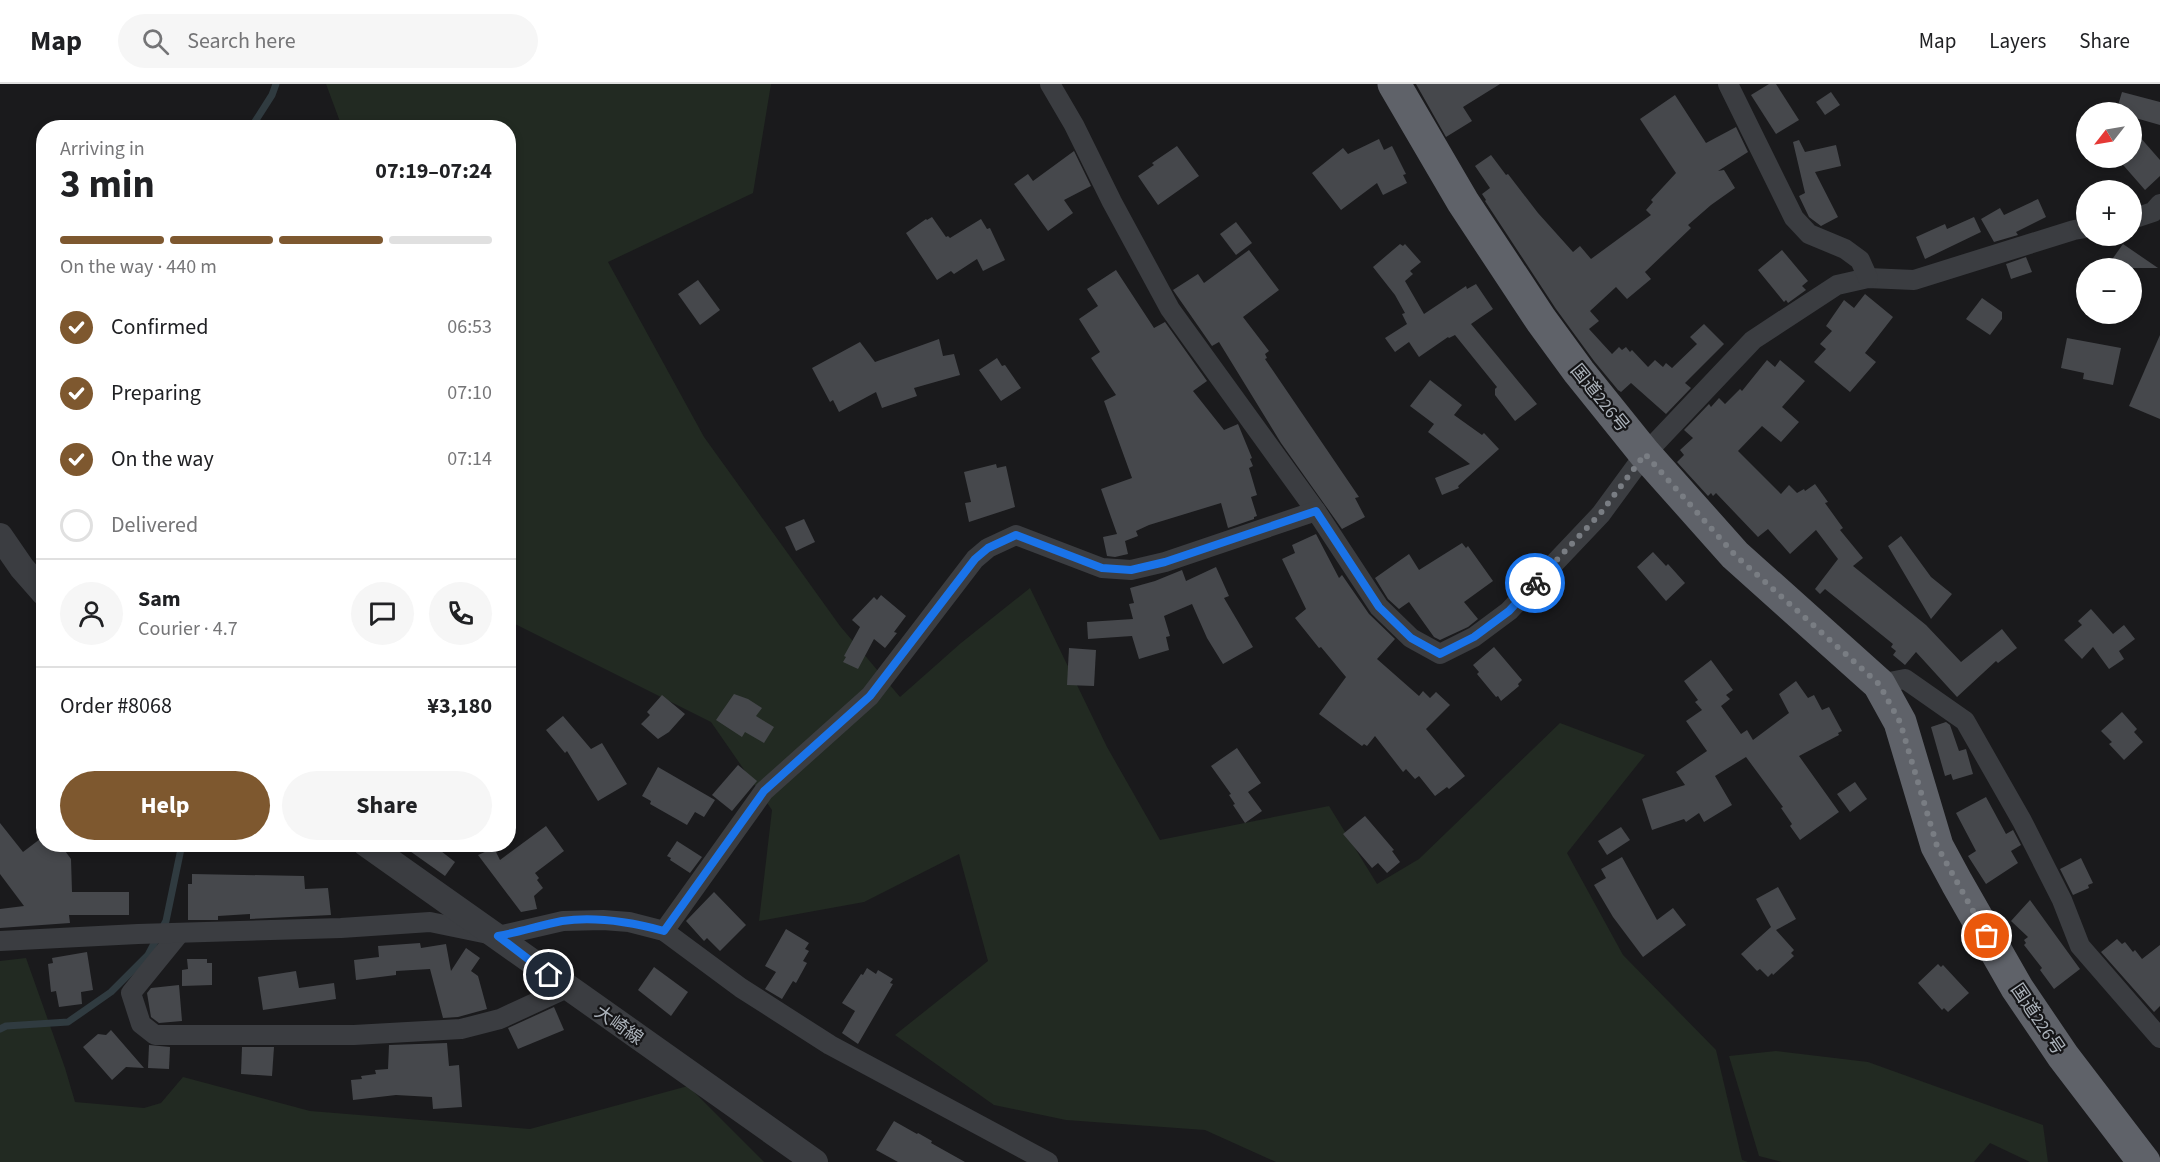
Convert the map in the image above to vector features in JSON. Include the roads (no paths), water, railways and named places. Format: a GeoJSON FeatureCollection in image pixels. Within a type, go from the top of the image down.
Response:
{"type":"FeatureCollection","features":[{"type":"Feature","properties":{"kind":"highway","name":"国道226号"},"geometry":{"type":"LineString","coordinates":[[1395,84],[1463,202],[1541,320],[1579,372],[1645,454],[1735,555],[1879,684],[1900,722],[1937,846],[1957,883],[2017,988],[2063,1056],[2144,1162]]}},
{"type":"Feature","properties":{"kind":"street"},"geometry":{"type":"LineString","coordinates":[[1050,84],[1074,125],[1112,202],[1170,309],[1316,511],[1379,607],[1411,638],[1440,654],[1474,637],[1509,611],[1600,514],[1645,454],[1753,340],[1838,285],[1868,278],[1914,280],[2076,230]]}},
{"type":"Feature","properties":{"kind":"street"},"geometry":{"type":"LineString","coordinates":[[1728,84],[1794,218],[1809,234],[1845,249],[1860,260],[1868,278]]}},
{"type":"Feature","properties":{"kind":"street"},"geometry":{"type":"LineString","coordinates":[[2142,216],[2153,212],[2160,204]]}},
{"type":"Feature","properties":{"kind":"street"},"geometry":{"type":"LineString","coordinates":[[664,931],[764,791],[870,696],[965,569],[988,548],[1016,535],[1102,568],[1131,570],[1165,562],[1316,511]]}},
{"type":"Feature","properties":{"kind":"street"},"geometry":{"type":"LineString","coordinates":[[0,536],[36,584]]}},
{"type":"Feature","properties":{"kind":"street"},"geometry":{"type":"LineString","coordinates":[[1879,684],[1905,679],[1965,721],[2022,820],[2062,900],[2080,946],[2160,1038]]}},
{"type":"Feature","properties":{"kind":"street","name":"大崎線"},"geometry":{"type":"LineString","coordinates":[[376,852],[815,1162]]}},
{"type":"Feature","properties":{"kind":"street"},"geometry":{"type":"LineString","coordinates":[[0,941],[341,928],[430,922],[498,936],[563,921],[629,922],[664,931],[741,988],[830,1045],[1048,1162]]}},
{"type":"Feature","properties":{"kind":"street"},"geometry":{"type":"LineString","coordinates":[[179,934],[131,993],[141,1024],[154,1035],[354,1035],[462,1029],[500,1019],[567,988]]}},
{"type":"Feature","properties":{"kind":"waterway"},"geometry":{"type":"LineString","coordinates":[[256,120],[272,95],[276,84]]}},
{"type":"Feature","properties":{"kind":"waterway"},"geometry":{"type":"LineString","coordinates":[[0,1029],[6,1026],[68,1022],[111,992],[148,955],[166,921],[180,852]]}}]}
